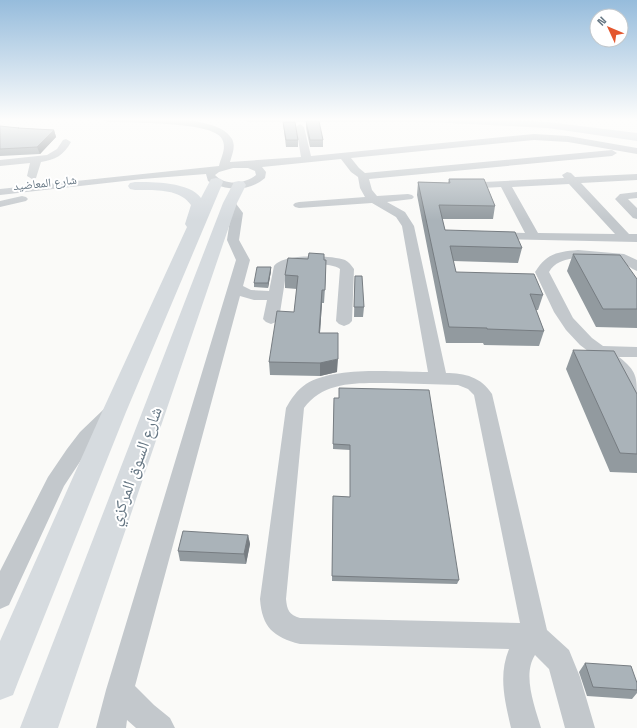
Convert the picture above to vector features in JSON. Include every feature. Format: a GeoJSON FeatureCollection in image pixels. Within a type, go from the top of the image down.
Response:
{"type":"FeatureCollection","features":[{"type":"Feature","properties":{"kind":"main road"},"geometry":{"type":"LineString","coordinates":[[0,682],[114,412],[189,240],[223,174]]}},
{"type":"Feature","properties":{"kind":"main road","name":"شارع السوق المركزي"},"geometry":{"type":"LineString","coordinates":[[39,728],[223,174]]}},
{"type":"Feature","properties":{"kind":"main road"},"geometry":{"type":"LineString","coordinates":[[139,181],[180,191],[193,196],[198,205],[189,240]]}},
{"type":"Feature","properties":{"kind":"street"},"geometry":{"type":"LineString","coordinates":[[0,163],[36,160],[59,153]]}},
{"type":"Feature","properties":{"kind":"street"},"geometry":{"type":"LineString","coordinates":[[111,728],[120,690],[239,295],[244,260],[233,240],[237,213],[223,174],[228,153]]}},
{"type":"Feature","properties":{"kind":"street"},"geometry":{"type":"LineString","coordinates":[[306,153],[307,160]]}},
{"type":"Feature","properties":{"kind":"street","name":"شارع المعاضيد"},"geometry":{"type":"LineString","coordinates":[[0,192],[223,174],[284,162],[344,156],[366,165],[442,153]]}},
{"type":"Feature","properties":{"kind":"street"},"geometry":{"type":"LineString","coordinates":[[344,156],[355,170],[366,165],[544,159],[612,153]]}},
{"type":"Feature","properties":{"kind":"street"},"geometry":{"type":"LineString","coordinates":[[544,159],[559,168],[631,238]]}},
{"type":"Feature","properties":{"kind":"street"},"geometry":{"type":"LineString","coordinates":[[32,176],[36,160]]}},
{"type":"Feature","properties":{"kind":"street","name":"شارع المعاضيد"},"geometry":{"type":"LineString","coordinates":[[223,174],[253,181],[261,176],[261,172],[284,162]]}},
{"type":"Feature","properties":{"kind":"street"},"geometry":{"type":"LineString","coordinates":[[366,165],[368,193],[376,200],[406,219],[438,378]]}},
{"type":"Feature","properties":{"kind":"street"},"geometry":{"type":"LineString","coordinates":[[139,181],[185,169],[223,174],[259,170],[261,172]]}},
{"type":"Feature","properties":{"kind":"street"},"geometry":{"type":"LineString","coordinates":[[455,186],[637,177]]}},
{"type":"Feature","properties":{"kind":"street","name":"شارع المعاضيد"},"geometry":{"type":"LineString","coordinates":[[0,201],[139,181]]}},
{"type":"Feature","properties":{"kind":"street"},"geometry":{"type":"LineString","coordinates":[[505,184],[534,237]]}},
{"type":"Feature","properties":{"kind":"street"},"geometry":{"type":"LineString","coordinates":[[637,195],[624,196],[621,198],[637,215]]}},
{"type":"Feature","properties":{"kind":"street"},"geometry":{"type":"LineString","coordinates":[[299,205],[408,197]]}},
{"type":"Feature","properties":{"kind":"street"},"geometry":{"type":"LineString","coordinates":[[0,204],[22,199]]}},
{"type":"Feature","properties":{"kind":"street"},"geometry":{"type":"LineString","coordinates":[[480,236],[631,238]]}},
{"type":"Feature","properties":{"kind":"street"},"geometry":{"type":"LineString","coordinates":[[637,267],[630,260],[624,258],[582,254],[561,257],[550,261],[544,266],[542,272],[569,324],[577,334],[598,351],[617,363],[637,393]]}},
{"type":"Feature","properties":{"kind":"street"},"geometry":{"type":"LineString","coordinates":[[271,319],[279,269],[284,264],[293,262],[331,262],[342,264],[346,269],[344,321]]}},
{"type":"Feature","properties":{"kind":"street"},"geometry":{"type":"LineString","coordinates":[[528,276],[544,277]]}},
{"type":"Feature","properties":{"kind":"street"},"geometry":{"type":"LineString","coordinates":[[239,295],[275,296]]}},
{"type":"Feature","properties":{"kind":"street"},"geometry":{"type":"LineString","coordinates":[[598,351],[637,352]]}},
{"type":"Feature","properties":{"kind":"street"},"geometry":{"type":"LineString","coordinates":[[536,636],[300,631],[288,628],[279,621],[274,611],[273,599],[295,408],[302,397],[313,388],[328,382],[346,379],[462,379],[472,382],[479,387],[483,394],[536,636],[559,660],[566,677],[580,728]]}},
{"type":"Feature","properties":{"kind":"street"},"geometry":{"type":"LineString","coordinates":[[0,597],[55,482],[65,466],[88,437],[114,412]]}},
{"type":"Feature","properties":{"kind":"street"},"geometry":{"type":"LineString","coordinates":[[526,728],[516,676],[519,660],[524,648],[536,636]]}},
{"type":"Feature","properties":{"kind":"street"},"geometry":{"type":"LineString","coordinates":[[120,690],[147,720],[160,728]]}},
{"type":"Feature","properties":{"kind":"building"},"geometry":{"type":"Polygon","coordinates":[[[449,179],[484,179],[495,206],[439,205],[445,230],[515,232],[522,248],[450,246],[456,272],[534,274],[543,295],[530,294],[544,331],[449,327],[418,182],[450,183],[449,179]]]}},
{"type":"Feature","properties":{"kind":"building"},"geometry":{"type":"Polygon","coordinates":[[[309,253],[324,254],[324,260],[326,260],[325,290],[322,290],[319,333],[338,333],[338,359],[320,363],[269,362],[277,311],[294,312],[298,276],[285,275],[288,258],[308,259],[309,253]]]}},
{"type":"Feature","properties":{"kind":"building"},"geometry":{"type":"Polygon","coordinates":[[[573,254],[620,255],[637,279],[637,309],[603,309],[573,254]]]}},
{"type":"Feature","properties":{"kind":"building"},"geometry":{"type":"Polygon","coordinates":[[[257,267],[271,267],[268,283],[254,283],[257,267]]]}},
{"type":"Feature","properties":{"kind":"building"},"geometry":{"type":"Polygon","coordinates":[[[355,276],[362,276],[364,307],[354,307],[355,276]]]}},
{"type":"Feature","properties":{"kind":"building"},"geometry":{"type":"Polygon","coordinates":[[[573,350],[614,351],[637,394],[637,454],[620,453],[573,350]]]}},
{"type":"Feature","properties":{"kind":"building"},"geometry":{"type":"Polygon","coordinates":[[[339,388],[429,390],[459,580],[332,576],[333,496],[350,497],[350,445],[333,444],[334,398],[339,398],[339,388]]]}},
{"type":"Feature","properties":{"kind":"building"},"geometry":{"type":"Polygon","coordinates":[[[183,531],[248,535],[244,554],[178,551],[183,531]]]}},
{"type":"Feature","properties":{"kind":"building"},"geometry":{"type":"Polygon","coordinates":[[[585,663],[631,666],[637,683],[637,690],[593,687],[585,663]]]}}]}
